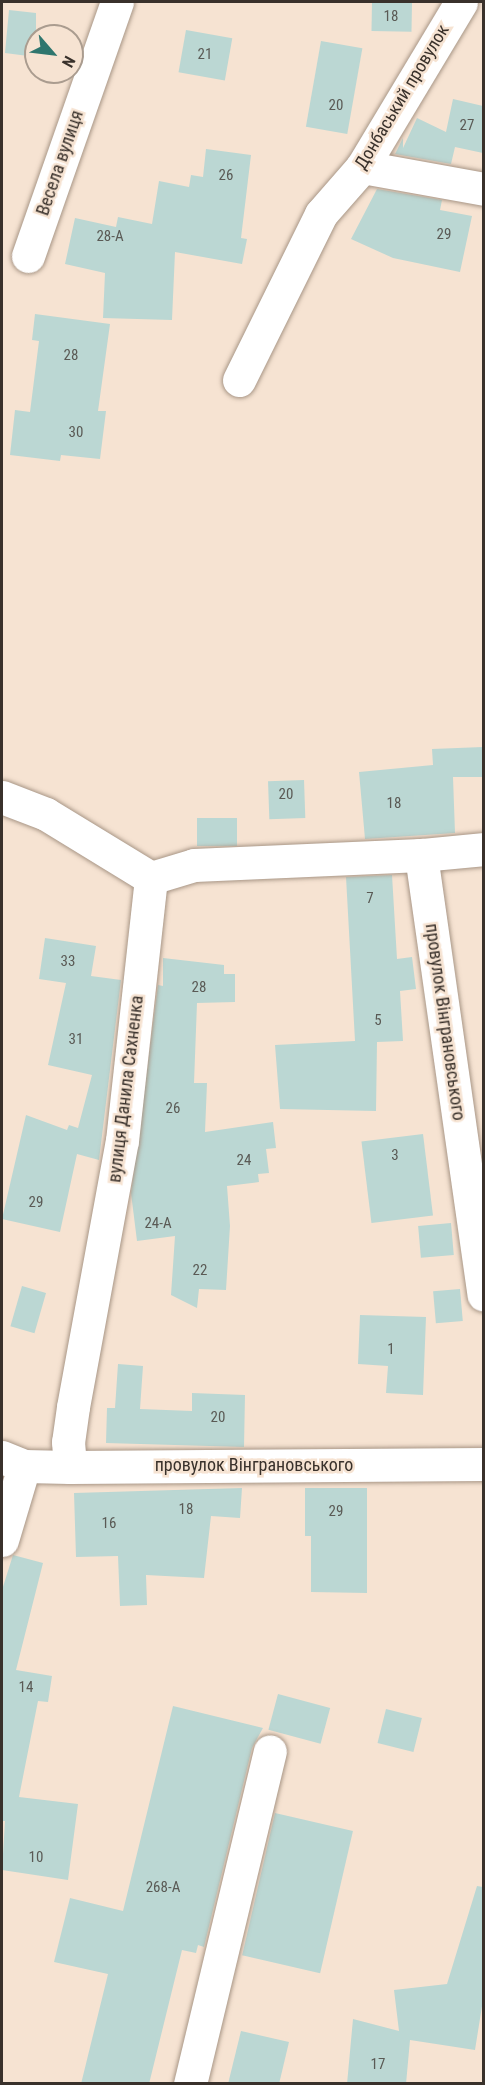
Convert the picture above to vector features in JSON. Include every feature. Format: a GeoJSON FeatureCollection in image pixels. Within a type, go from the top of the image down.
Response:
{"type":"FeatureCollection","features":[{"type":"Feature","properties":{"kind":"street","name":"Весела вулиця"},"geometry":{"type":"LineString","coordinates":[[28,256],[117,2]]}},
{"type":"Feature","properties":{"kind":"street","name":"Донбаський провулок"},"geometry":{"type":"LineString","coordinates":[[239,380],[321,214],[362,167],[460,2]]}},
{"type":"Feature","properties":{"kind":"street"},"geometry":{"type":"LineString","coordinates":[[362,167],[483,189]]}},
{"type":"Feature","properties":{"kind":"street"},"geometry":{"type":"LineString","coordinates":[[2,797],[46,814],[151,878],[194,865],[421,855],[483,849]]}},
{"type":"Feature","properties":{"kind":"street","name":"провулок Вінграновського"},"geometry":{"type":"LineString","coordinates":[[421,855],[483,1295]]}},
{"type":"Feature","properties":{"kind":"street","name":"вулиця Данила Сахненка"},"geometry":{"type":"LineString","coordinates":[[70,1467],[71,1418],[122,1140],[151,878]]}},
{"type":"Feature","properties":{"kind":"street"},"geometry":{"type":"LineString","coordinates":[[2,1540],[13,1461]]}},
{"type":"Feature","properties":{"kind":"street","name":"провулок Вінграновського"},"geometry":{"type":"LineString","coordinates":[[13,1461],[70,1467],[483,1464]]}},
{"type":"Feature","properties":{"kind":"street"},"geometry":{"type":"LineString","coordinates":[[190,2084],[270,1752]]}},
{"type":"Feature","properties":{"kind":"building"},"geometry":{"type":"Polygon","coordinates":[[[372,2],[412,3],[411,32],[371,31],[372,2]]]}},
{"type":"Feature","properties":{"kind":"building"},"geometry":{"type":"Polygon","coordinates":[[[9,10],[36,13],[36,24],[24,24],[24,55],[5,53],[9,10]]]}},
{"type":"Feature","properties":{"kind":"building"},"geometry":{"type":"Polygon","coordinates":[[[186,30],[232,38],[225,81],[179,72],[186,30]]]}},
{"type":"Feature","properties":{"kind":"building"},"geometry":{"type":"Polygon","coordinates":[[[321,41],[362,48],[347,134],[306,127],[321,41]]]}},
{"type":"Feature","properties":{"kind":"building"},"geometry":{"type":"Polygon","coordinates":[[[453,99],[483,106],[483,153],[455,147],[451,164],[395,154],[403,138],[403,148],[417,118],[446,132],[453,99]]]}},
{"type":"Feature","properties":{"kind":"building"},"geometry":{"type":"Polygon","coordinates":[[[206,149],[251,155],[241,238],[247,239],[242,264],[175,252],[172,320],[103,318],[105,273],[65,264],[75,218],[116,227],[118,217],[152,224],[159,181],[189,187],[191,175],[203,177],[206,149]]]}},
{"type":"Feature","properties":{"kind":"building"},"geometry":{"type":"Polygon","coordinates":[[[377,189],[442,200],[440,210],[472,216],[460,272],[393,258],[351,239],[377,189]]]}},
{"type":"Feature","properties":{"kind":"building"},"geometry":{"type":"Polygon","coordinates":[[[35,314],[110,324],[98,411],[106,411],[100,459],[61,455],[60,461],[10,455],[15,410],[30,412],[39,341],[32,340],[35,314]]]}},
{"type":"Feature","properties":{"kind":"building"},"geometry":{"type":"Polygon","coordinates":[[[483,747],[483,777],[453,777],[455,833],[365,839],[359,772],[433,765],[432,749],[483,747]]]}},
{"type":"Feature","properties":{"kind":"building"},"geometry":{"type":"Polygon","coordinates":[[[304,780],[305,818],[269,819],[268,781],[304,780]]]}},
{"type":"Feature","properties":{"kind":"building"},"geometry":{"type":"Polygon","coordinates":[[[197,818],[237,818],[237,846],[197,846],[197,818]]]}},
{"type":"Feature","properties":{"kind":"building"},"geometry":{"type":"Polygon","coordinates":[[[392,875],[397,959],[412,957],[416,989],[400,991],[403,1041],[377,1042],[376,1111],[280,1109],[275,1045],[355,1041],[346,877],[392,875]]]}},
{"type":"Feature","properties":{"kind":"building"},"geometry":{"type":"Polygon","coordinates":[[[45,938],[96,946],[91,976],[121,980],[99,1160],[77,1154],[60,1232],[2,1219],[26,1115],[67,1130],[69,1125],[78,1128],[92,1075],[48,1065],[66,983],[39,979],[45,938]]]}},
{"type":"Feature","properties":{"kind":"building"},"geometry":{"type":"Polygon","coordinates":[[[163,958],[224,965],[224,974],[235,974],[235,1002],[197,1003],[194,1083],[207,1083],[205,1132],[273,1122],[276,1148],[266,1149],[269,1173],[258,1174],[259,1182],[227,1186],[230,1226],[226,1290],[199,1289],[197,1308],[171,1295],[175,1236],[137,1241],[131,1193],[158,985],[163,986],[163,958]]]}},
{"type":"Feature","properties":{"kind":"building"},"geometry":{"type":"Polygon","coordinates":[[[423,1134],[433,1215],[371,1223],[361,1142],[423,1134]]]}},
{"type":"Feature","properties":{"kind":"building"},"geometry":{"type":"Polygon","coordinates":[[[451,1223],[454,1255],[421,1258],[418,1226],[451,1223]]]}},
{"type":"Feature","properties":{"kind":"building"},"geometry":{"type":"Polygon","coordinates":[[[22,1286],[46,1293],[34,1333],[10,1326],[22,1286]]]}},
{"type":"Feature","properties":{"kind":"building"},"geometry":{"type":"Polygon","coordinates":[[[460,1289],[463,1321],[436,1323],[433,1291],[460,1289]]]}},
{"type":"Feature","properties":{"kind":"building"},"geometry":{"type":"Polygon","coordinates":[[[360,1315],[426,1317],[423,1395],[386,1393],[388,1366],[358,1364],[360,1315]]]}},
{"type":"Feature","properties":{"kind":"building"},"geometry":{"type":"Polygon","coordinates":[[[118,1364],[143,1366],[140,1409],[192,1411],[192,1393],[245,1395],[244,1447],[106,1443],[107,1408],[115,1408],[118,1364]]]}},
{"type":"Feature","properties":{"kind":"building"},"geometry":{"type":"Polygon","coordinates":[[[242,1488],[240,1518],[211,1516],[204,1578],[146,1575],[147,1605],[120,1606],[118,1556],[76,1557],[74,1493],[242,1488]]]}},
{"type":"Feature","properties":{"kind":"building"},"geometry":{"type":"Polygon","coordinates":[[[305,1488],[367,1488],[367,1593],[311,1592],[311,1536],[305,1536],[305,1488]]]}},
{"type":"Feature","properties":{"kind":"building"},"geometry":{"type":"Polygon","coordinates":[[[13,1555],[43,1563],[16,1670],[52,1676],[48,1702],[38,1701],[19,1797],[78,1804],[68,1880],[2,1870],[5,1821],[2,1821],[2,1590],[13,1555]]]}},
{"type":"Feature","properties":{"kind":"building"},"geometry":{"type":"Polygon","coordinates":[[[278,1694],[330,1708],[321,1744],[268,1730],[278,1694]]]}},
{"type":"Feature","properties":{"kind":"building"},"geometry":{"type":"Polygon","coordinates":[[[173,1706],[263,1728],[252,1748],[204,1947],[198,1945],[196,1953],[182,1950],[149,2084],[81,2084],[108,1974],[54,1962],[70,1898],[123,1911],[173,1706]]]}},
{"type":"Feature","properties":{"kind":"building"},"geometry":{"type":"Polygon","coordinates":[[[386,1709],[422,1718],[413,1752],[378,1743],[386,1709]]]}},
{"type":"Feature","properties":{"kind":"building"},"geometry":{"type":"Polygon","coordinates":[[[275,1813],[353,1831],[320,1973],[242,1955],[275,1813]]]}},
{"type":"Feature","properties":{"kind":"building"},"geometry":{"type":"Polygon","coordinates":[[[477,1886],[483,1887],[483,2000],[475,2050],[410,2040],[406,2084],[347,2084],[353,2019],[399,2031],[394,1990],[447,1984],[477,1886]]]}},
{"type":"Feature","properties":{"kind":"building"},"geometry":{"type":"Polygon","coordinates":[[[241,2031],[289,2042],[279,2084],[228,2084],[241,2031]]]}}]}
